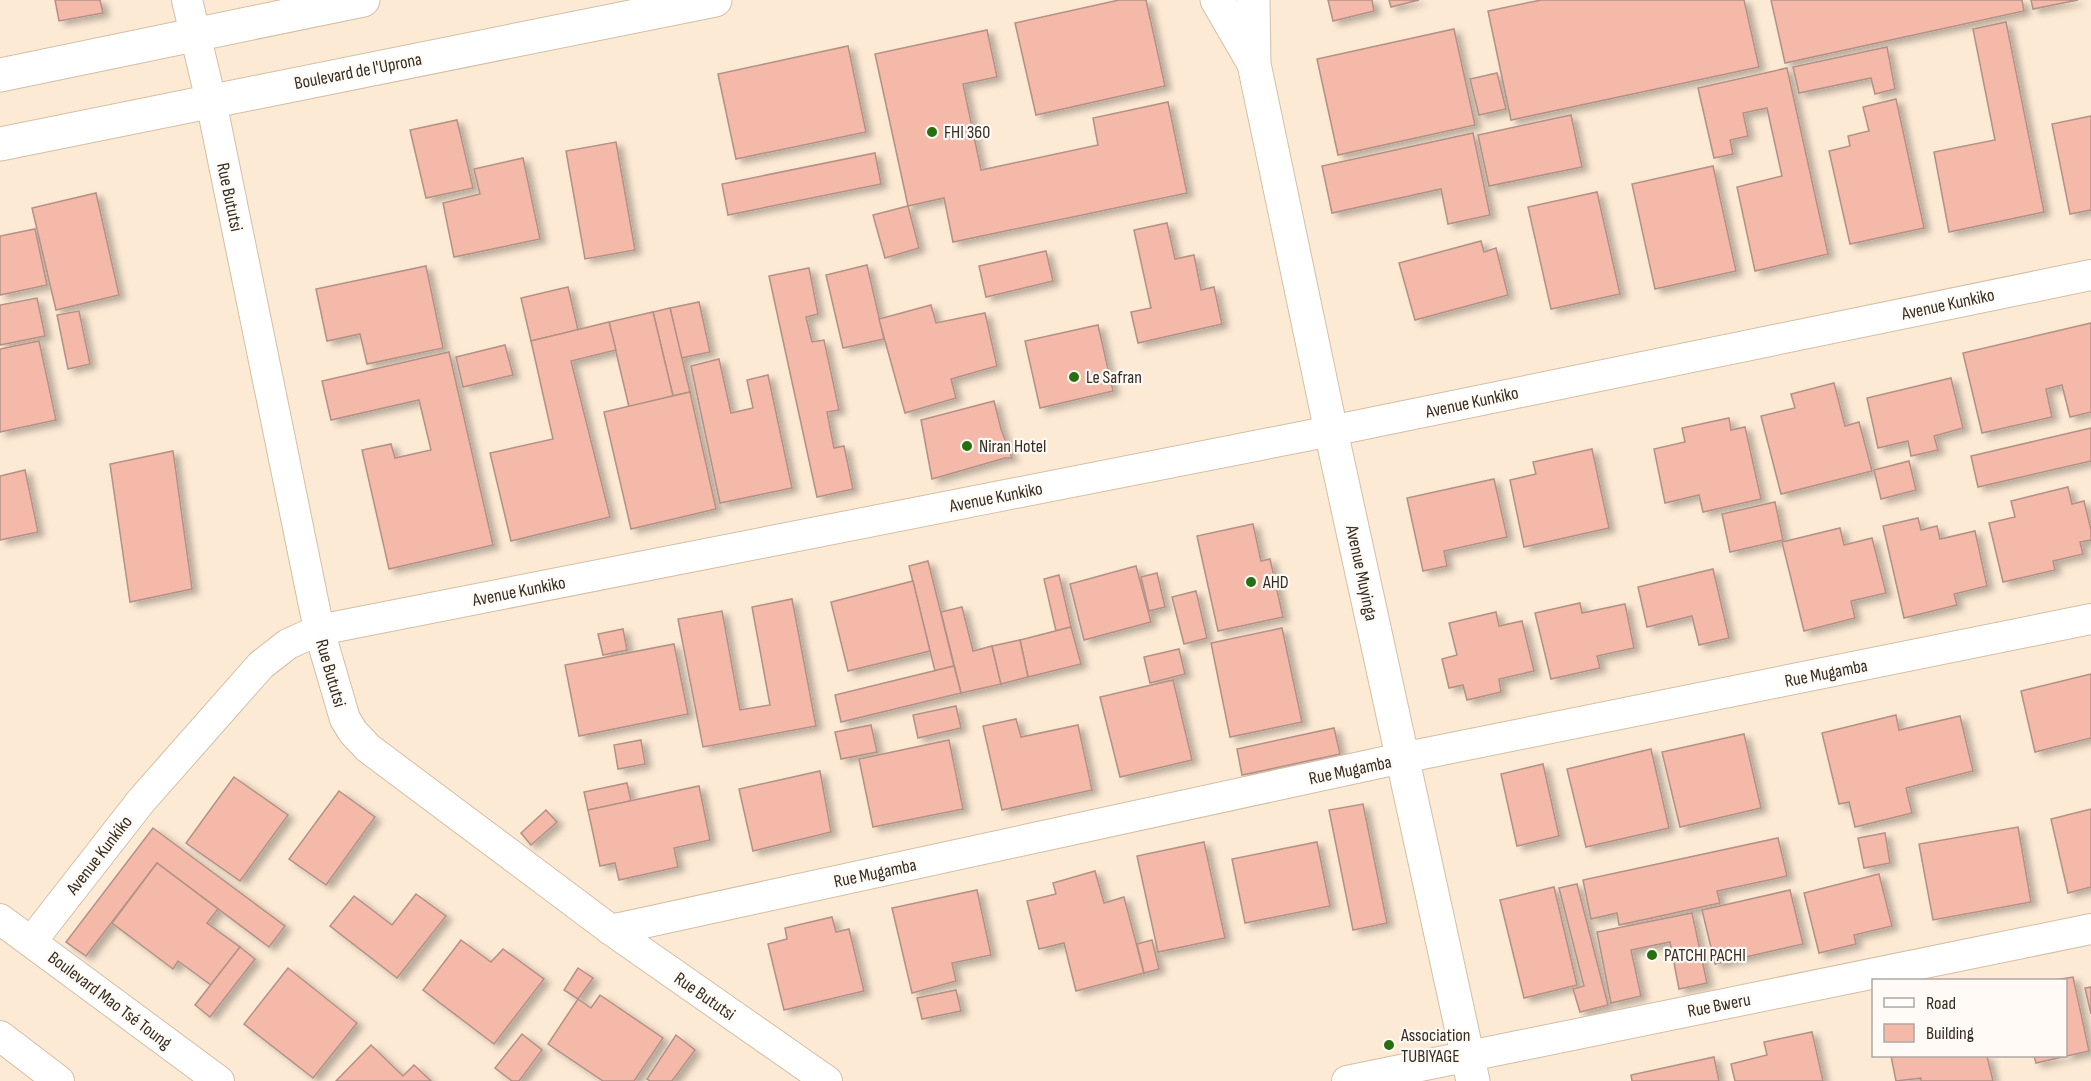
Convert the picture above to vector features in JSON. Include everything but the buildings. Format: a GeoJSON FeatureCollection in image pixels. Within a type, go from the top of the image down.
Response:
{"type":"FeatureCollection","features":[{"type":"Feature","properties":{"kind":"street","name":"Rue Bututsi"},"geometry":{"type":"LineString","coordinates":[[187,0],[211,101],[319,630],[345,719],[353,732],[368,748],[611,930],[827,1081]]}},
{"type":"Feature","properties":{"kind":"street"},"geometry":{"type":"LineString","coordinates":[[0,75],[363,0]]}},
{"type":"Feature","properties":{"kind":"street","name":"Boulevard de l'Uprona"},"geometry":{"type":"LineString","coordinates":[[0,144],[715,0]]}},
{"type":"Feature","properties":{"kind":"street","name":"Avenue Muyinga"},"geometry":{"type":"LineString","coordinates":[[1217,0],[1254,64]]}},
{"type":"Feature","properties":{"kind":"street","name":"Avenue Muyinga"},"geometry":{"type":"LineString","coordinates":[[1253,0],[1254,64],[1331,431],[1470,1068]]}},
{"type":"Feature","properties":{"kind":"street","name":"Avenue Kunkiko"},"geometry":{"type":"LineString","coordinates":[[31,942],[141,801],[261,665],[288,645],[319,630],[1331,431],[2091,275]]}},
{"type":"Feature","properties":{"kind":"street","name":"Rue Mugamba"},"geometry":{"type":"LineString","coordinates":[[611,930],[1402,758],[2091,619]]}},
{"type":"Feature","properties":{"kind":"street","name":"Boulevard Mao Tsé Toung"},"geometry":{"type":"LineString","coordinates":[[0,919],[219,1081]]}},
{"type":"Feature","properties":{"kind":"street","name":"Rue Bweru"},"geometry":{"type":"LineString","coordinates":[[1347,1081],[1470,1068],[2091,929]]}},
{"type":"Feature","properties":{"kind":"street"},"geometry":{"type":"LineString","coordinates":[[0,1036],[59,1081]]}},
{"type":"Feature","properties":{"kind":"place","name":"FHI 360"},"geometry":{"type":"Point","coordinates":[932,132]}},
{"type":"Feature","properties":{"kind":"place","name":"Le Safran"},"geometry":{"type":"Point","coordinates":[1074,377]}},
{"type":"Feature","properties":{"kind":"place","name":"Niran Hotel"},"geometry":{"type":"Point","coordinates":[967,446]}},
{"type":"Feature","properties":{"kind":"place","name":"AHD"},"geometry":{"type":"Point","coordinates":[1251,582]}},
{"type":"Feature","properties":{"kind":"place","name":"PATCHI PACHI"},"geometry":{"type":"Point","coordinates":[1652,955]}},
{"type":"Feature","properties":{"kind":"place","name":"Association TUBIYAGE"},"geometry":{"type":"Point","coordinates":[1389,1045]}}]}
